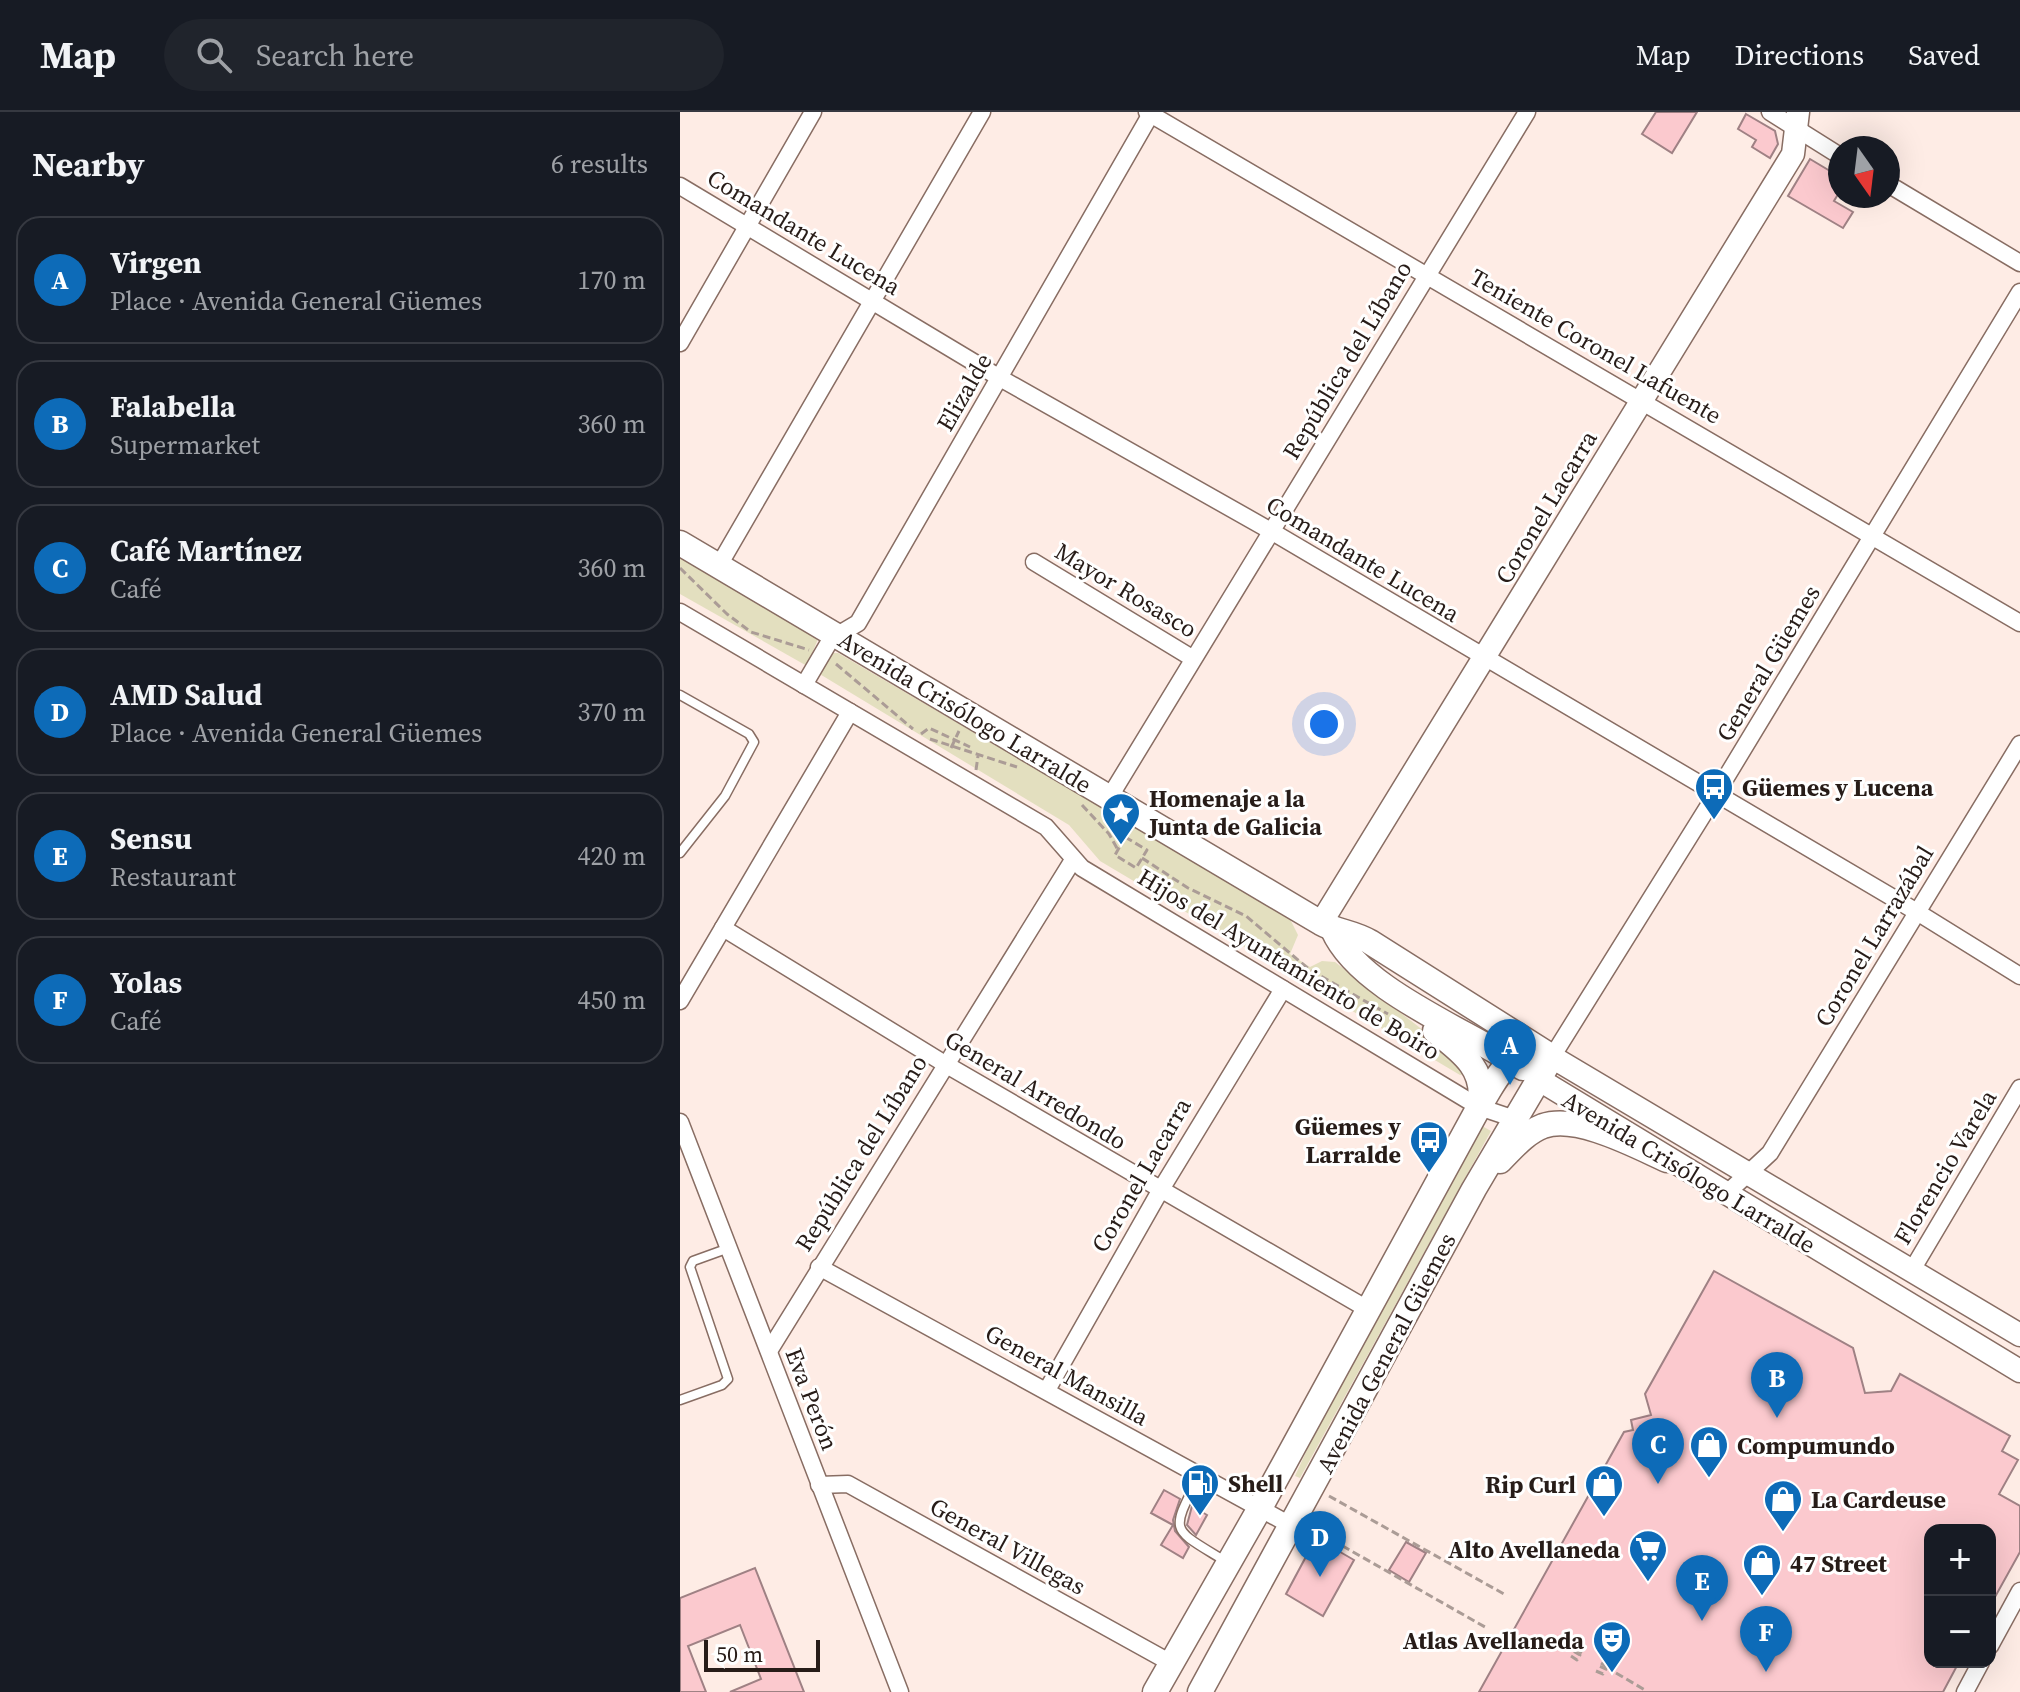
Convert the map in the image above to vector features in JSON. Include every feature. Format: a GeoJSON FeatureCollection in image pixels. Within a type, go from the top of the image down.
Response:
{"type":"FeatureCollection","features":[{"type":"Feature","properties":{"kind":"main road","name":"Avenida Crisólogo Larralde"},"geometry":{"type":"LineString","coordinates":[[680,543],[831,645],[1109,798],[1327,927],[1352,931],[1361,936],[1552,1057]]}},
{"type":"Feature","properties":{"kind":"main road","name":"Avenida Crisólogo Larralde"},"geometry":{"type":"LineString","coordinates":[[1327,927],[1347,955],[1381,981],[1538,1079]]}},
{"type":"Feature","properties":{"kind":"main road"},"geometry":{"type":"LineString","coordinates":[[1381,981],[1402,1008],[1467,1057],[1479,1079],[1479,1107]]}},
{"type":"Feature","properties":{"kind":"main road"},"geometry":{"type":"LineString","coordinates":[[1511,1060],[1529,1053],[1552,1057]]}},
{"type":"Feature","properties":{"kind":"main road","name":"Avenida General Güemes"},"geometry":{"type":"LineString","coordinates":[[1200,1692],[1474,1189],[1552,1057]]}},
{"type":"Feature","properties":{"kind":"main road","name":"Avenida General Güemes"},"geometry":{"type":"LineString","coordinates":[[1155,1692],[1260,1508],[1479,1107],[1511,1060]]}},
{"type":"Feature","properties":{"kind":"main road"},"geometry":{"type":"LineString","coordinates":[[1474,1189],[1519,1141],[1543,1127],[1557,1124],[1598,1132],[1667,1160]]}},
{"type":"Feature","properties":{"kind":"street"},"geometry":{"type":"LineString","coordinates":[[680,343],[813,112]]}},
{"type":"Feature","properties":{"kind":"street"},"geometry":{"type":"LineString","coordinates":[[718,567],[875,302],[982,112]]}},
{"type":"Feature","properties":{"kind":"street","name":"República del Líbano"},"geometry":{"type":"LineString","coordinates":[[1109,798],[1527,112]]}},
{"type":"Feature","properties":{"kind":"street"},"geometry":{"type":"LineString","coordinates":[[1770,112],[1796,120],[1828,146]]}},
{"type":"Feature","properties":{"kind":"street","name":"Teniente Coronel Lafuente"},"geometry":{"type":"LineString","coordinates":[[1150,113],[2020,623]]}},
{"type":"Feature","properties":{"kind":"street","name":"Elizalde"},"geometry":{"type":"LineString","coordinates":[[804,685],[831,645],[858,623],[1150,113]]}},
{"type":"Feature","properties":{"kind":"street","name":"Coronel Lacarra"},"geometry":{"type":"LineString","coordinates":[[1327,927],[1640,402],[1793,154],[1796,120]]}},
{"type":"Feature","properties":{"kind":"street","name":"Comandante Lucena"},"geometry":{"type":"LineString","coordinates":[[680,186],[1000,378],[1271,531],[1485,660],[1917,912],[2020,976]]}},
{"type":"Feature","properties":{"kind":"street"},"geometry":{"type":"LineString","coordinates":[[1900,191],[2020,263]]}},
{"type":"Feature","properties":{"kind":"street","name":"General Güemes"},"geometry":{"type":"LineString","coordinates":[[1552,1057],[1716,794],[2020,292]]}},
{"type":"Feature","properties":{"kind":"street","name":"Mayor Rosasco"},"geometry":{"type":"LineString","coordinates":[[1034,562],[1192,658]]}},
{"type":"Feature","properties":{"kind":"street","name":"Hijos del Ayuntamiento de Boiro"},"geometry":{"type":"LineString","coordinates":[[680,612],[1046,827],[1062,842],[1073,860],[1283,989],[1479,1107],[1515,1119]]}},
{"type":"Feature","properties":{"kind":"street"},"geometry":{"type":"LineString","coordinates":[[680,1001],[850,712]]}},
{"type":"Feature","properties":{"kind":"street","name":"Coronel Larrazábal"},"geometry":{"type":"LineString","coordinates":[[1732,1198],[1770,1153],[2020,744]]}},
{"type":"Feature","properties":{"kind":"street","name":"República del Líbano"},"geometry":{"type":"LineString","coordinates":[[769,1351],[1073,860]]}},
{"type":"Feature","properties":{"kind":"street","name":"General Arredondo"},"geometry":{"type":"LineString","coordinates":[[723,928],[945,1064],[1369,1310]]}},
{"type":"Feature","properties":{"kind":"street","name":"Coronel Lacarra"},"geometry":{"type":"LineString","coordinates":[[1047,1390],[1160,1191],[1283,989]]}},
{"type":"Feature","properties":{"kind":"street","name":"Avenida Crisólogo Larralde"},"geometry":{"type":"LineString","coordinates":[[1552,1057],[2020,1335]]}},
{"type":"Feature","properties":{"kind":"street","name":"Avenida Crisólogo Larralde"},"geometry":{"type":"LineString","coordinates":[[1538,1079],[1667,1160],[2020,1371]]}},
{"type":"Feature","properties":{"kind":"street","name":"Florencio Varela"},"geometry":{"type":"LineString","coordinates":[[1912,1270],[2020,1088]]}},
{"type":"Feature","properties":{"kind":"street","name":"Eva Perón"},"geometry":{"type":"LineString","coordinates":[[680,1122],[900,1692]]}},
{"type":"Feature","properties":{"kind":"street","name":"General Mansilla"},"geometry":{"type":"LineString","coordinates":[[819,1267],[1199,1476],[1294,1522]]}},
{"type":"Feature","properties":{"kind":"street","name":"General Villegas"},"geometry":{"type":"LineString","coordinates":[[819,1485],[848,1484],[1171,1663]]}},
{"type":"Feature","properties":{"kind":"street"},"geometry":{"type":"LineString","coordinates":[[1996,1635],[2020,1591]]}},
{"type":"Feature","properties":{"kind":"street"},"geometry":{"type":"LineString","coordinates":[[1965,1692],[1978,1668]]}},
{"type":"Feature","properties":{"kind":"lane"},"geometry":{"type":"LineString","coordinates":[[680,695],[749,734],[754,742],[725,796],[680,853]]}},
{"type":"Feature","properties":{"kind":"lane"},"geometry":{"type":"LineString","coordinates":[[680,1400],[728,1379],[690,1267],[693,1261],[729,1248]]}},
{"type":"Feature","properties":{"kind":"lane"},"geometry":{"type":"LineString","coordinates":[[1199,1476],[1178,1518],[1178,1527],[1182,1535],[1229,1563]]}},
{"type":"Feature","properties":{"kind":"path"},"geometry":{"type":"LineString","coordinates":[[680,568],[727,614],[751,632],[831,645],[921,734],[951,748],[1018,768]]}},
{"type":"Feature","properties":{"kind":"path"},"geometry":{"type":"LineString","coordinates":[[921,734],[929,728],[970,747]]}},
{"type":"Feature","properties":{"kind":"path"},"geometry":{"type":"LineString","coordinates":[[951,748],[957,731],[970,737],[969,753]]}},
{"type":"Feature","properties":{"kind":"path"},"geometry":{"type":"LineString","coordinates":[[1079,802],[1097,819],[1118,850]]}},
{"type":"Feature","properties":{"kind":"path"},"geometry":{"type":"LineString","coordinates":[[1125,837],[1147,850],[1136,868],[1115,855],[1118,850],[1125,837]]}},
{"type":"Feature","properties":{"kind":"path"},"geometry":{"type":"LineString","coordinates":[[1142,858],[1188,888],[1246,916],[1310,970],[1390,1015]]}},
{"type":"Feature","properties":{"kind":"path"},"geometry":{"type":"LineString","coordinates":[[1314,1487],[1504,1594]]}},
{"type":"Feature","properties":{"kind":"path"},"geometry":{"type":"LineString","coordinates":[[1294,1522],[1485,1627]]}},
{"type":"Feature","properties":{"kind":"path"},"geometry":{"type":"LineString","coordinates":[[1616,1673],[1645,1690]]}},
{"type":"Feature","properties":{"kind":"shaded area"},"geometry":{"type":"Polygon","coordinates":[[[680,557],[818,639],[807,666],[680,594],[680,557]]]}},
{"type":"Feature","properties":{"kind":"shaded area"},"geometry":{"type":"Polygon","coordinates":[[[831,653],[838,653],[1289,917],[1298,935],[1290,954],[1310,967],[1322,961],[1335,962],[1459,1058],[1465,1074],[1460,1075],[1100,861],[1069,825],[818,673],[831,653]]]}},
{"type":"Feature","properties":{"kind":"shaded area"},"geometry":{"type":"Polygon","coordinates":[[[1482,1126],[1491,1131],[1300,1478],[1295,1476],[1332,1395],[1482,1126]]]}},
{"type":"Feature","properties":{"kind":"building"},"geometry":{"type":"Polygon","coordinates":[[[1656,112],[1697,112],[1672,153],[1642,134],[1656,112]]]}},
{"type":"Feature","properties":{"kind":"building"},"geometry":{"type":"Polygon","coordinates":[[[1746,114],[1775,131],[1778,144],[1770,158],[1752,147],[1756,140],[1738,129],[1746,114]]]}},
{"type":"Feature","properties":{"kind":"building"},"geometry":{"type":"Polygon","coordinates":[[[1810,159],[1828,170],[1828,208],[1846,208],[1853,212],[1843,228],[1788,196],[1810,159]]]}},
{"type":"Feature","properties":{"kind":"building"},"geometry":{"type":"Polygon","coordinates":[[[1714,1271],[1853,1348],[1865,1393],[1891,1391],[1900,1374],[2010,1436],[2002,1451],[2018,1460],[1999,1494],[2020,1506],[2020,1552],[1996,1595],[1996,1524],[1924,1524],[1924,1668],[1956,1668],[1943,1692],[1479,1692],[1624,1432],[1633,1430],[1631,1420],[1651,1415],[1645,1394],[1714,1271]]]}},
{"type":"Feature","properties":{"kind":"building"},"geometry":{"type":"Polygon","coordinates":[[[1164,1490],[1180,1499],[1173,1520],[1175,1531],[1189,1547],[1183,1558],[1161,1545],[1173,1525],[1151,1513],[1164,1490]]]}},
{"type":"Feature","properties":{"kind":"building"},"geometry":{"type":"Polygon","coordinates":[[[1192,1506],[1207,1515],[1196,1535],[1187,1525],[1192,1506]]]}},
{"type":"Feature","properties":{"kind":"building"},"geometry":{"type":"Polygon","coordinates":[[[1316,1538],[1354,1560],[1323,1616],[1286,1594],[1316,1538]]]}},
{"type":"Feature","properties":{"kind":"building"},"geometry":{"type":"Polygon","coordinates":[[[1406,1542],[1426,1553],[1409,1582],[1389,1570],[1406,1542]]]}},
{"type":"Feature","properties":{"kind":"building"},"geometry":{"type":"Polygon","coordinates":[[[755,1568],[804,1692],[730,1692],[761,1679],[740,1625],[688,1646],[706,1692],[680,1692],[680,1598],[755,1568]]]}},
{"type":"Feature","properties":{"kind":"place","name":"Güemes y Lucena"},"geometry":{"type":"Point","coordinates":[1714,821]}},
{"type":"Feature","properties":{"kind":"place","name":"Homenaje a la Junta de Galicia"},"geometry":{"type":"Point","coordinates":[1121,846]}},
{"type":"Feature","properties":{"kind":"place","name":"Virgen"},"geometry":{"type":"Point","coordinates":[1510,1085]}},
{"type":"Feature","properties":{"kind":"place","name":"Güemes y Larralde"},"geometry":{"type":"Point","coordinates":[1429,1174]}},
{"type":"Feature","properties":{"kind":"place","name":"Falabella"},"geometry":{"type":"Point","coordinates":[1777,1418]}},
{"type":"Feature","properties":{"kind":"place","name":"Compumundo"},"geometry":{"type":"Point","coordinates":[1709,1479]}},
{"type":"Feature","properties":{"kind":"place","name":"Café Martínez"},"geometry":{"type":"Point","coordinates":[1658,1484]}},
{"type":"Feature","properties":{"kind":"place","name":"Shell"},"geometry":{"type":"Point","coordinates":[1200,1517]}},
{"type":"Feature","properties":{"kind":"place","name":"Rip Curl"},"geometry":{"type":"Point","coordinates":[1604,1518]}},
{"type":"Feature","properties":{"kind":"place","name":"La Cardeuse"},"geometry":{"type":"Point","coordinates":[1783,1533]}},
{"type":"Feature","properties":{"kind":"place","name":"AMD Salud"},"geometry":{"type":"Point","coordinates":[1320,1577]}},
{"type":"Feature","properties":{"kind":"place","name":"Alto Avellaneda"},"geometry":{"type":"Point","coordinates":[1648,1583]}},
{"type":"Feature","properties":{"kind":"place","name":"47 Street"},"geometry":{"type":"Point","coordinates":[1762,1597]}},
{"type":"Feature","properties":{"kind":"place","name":"Sensu"},"geometry":{"type":"Point","coordinates":[1702,1621]}},
{"type":"Feature","properties":{"kind":"place","name":"Yolas"},"geometry":{"type":"Point","coordinates":[1766,1672]}},
{"type":"Feature","properties":{"kind":"place","name":"Atlas Avellaneda"},"geometry":{"type":"Point","coordinates":[1612,1674]}}]}
